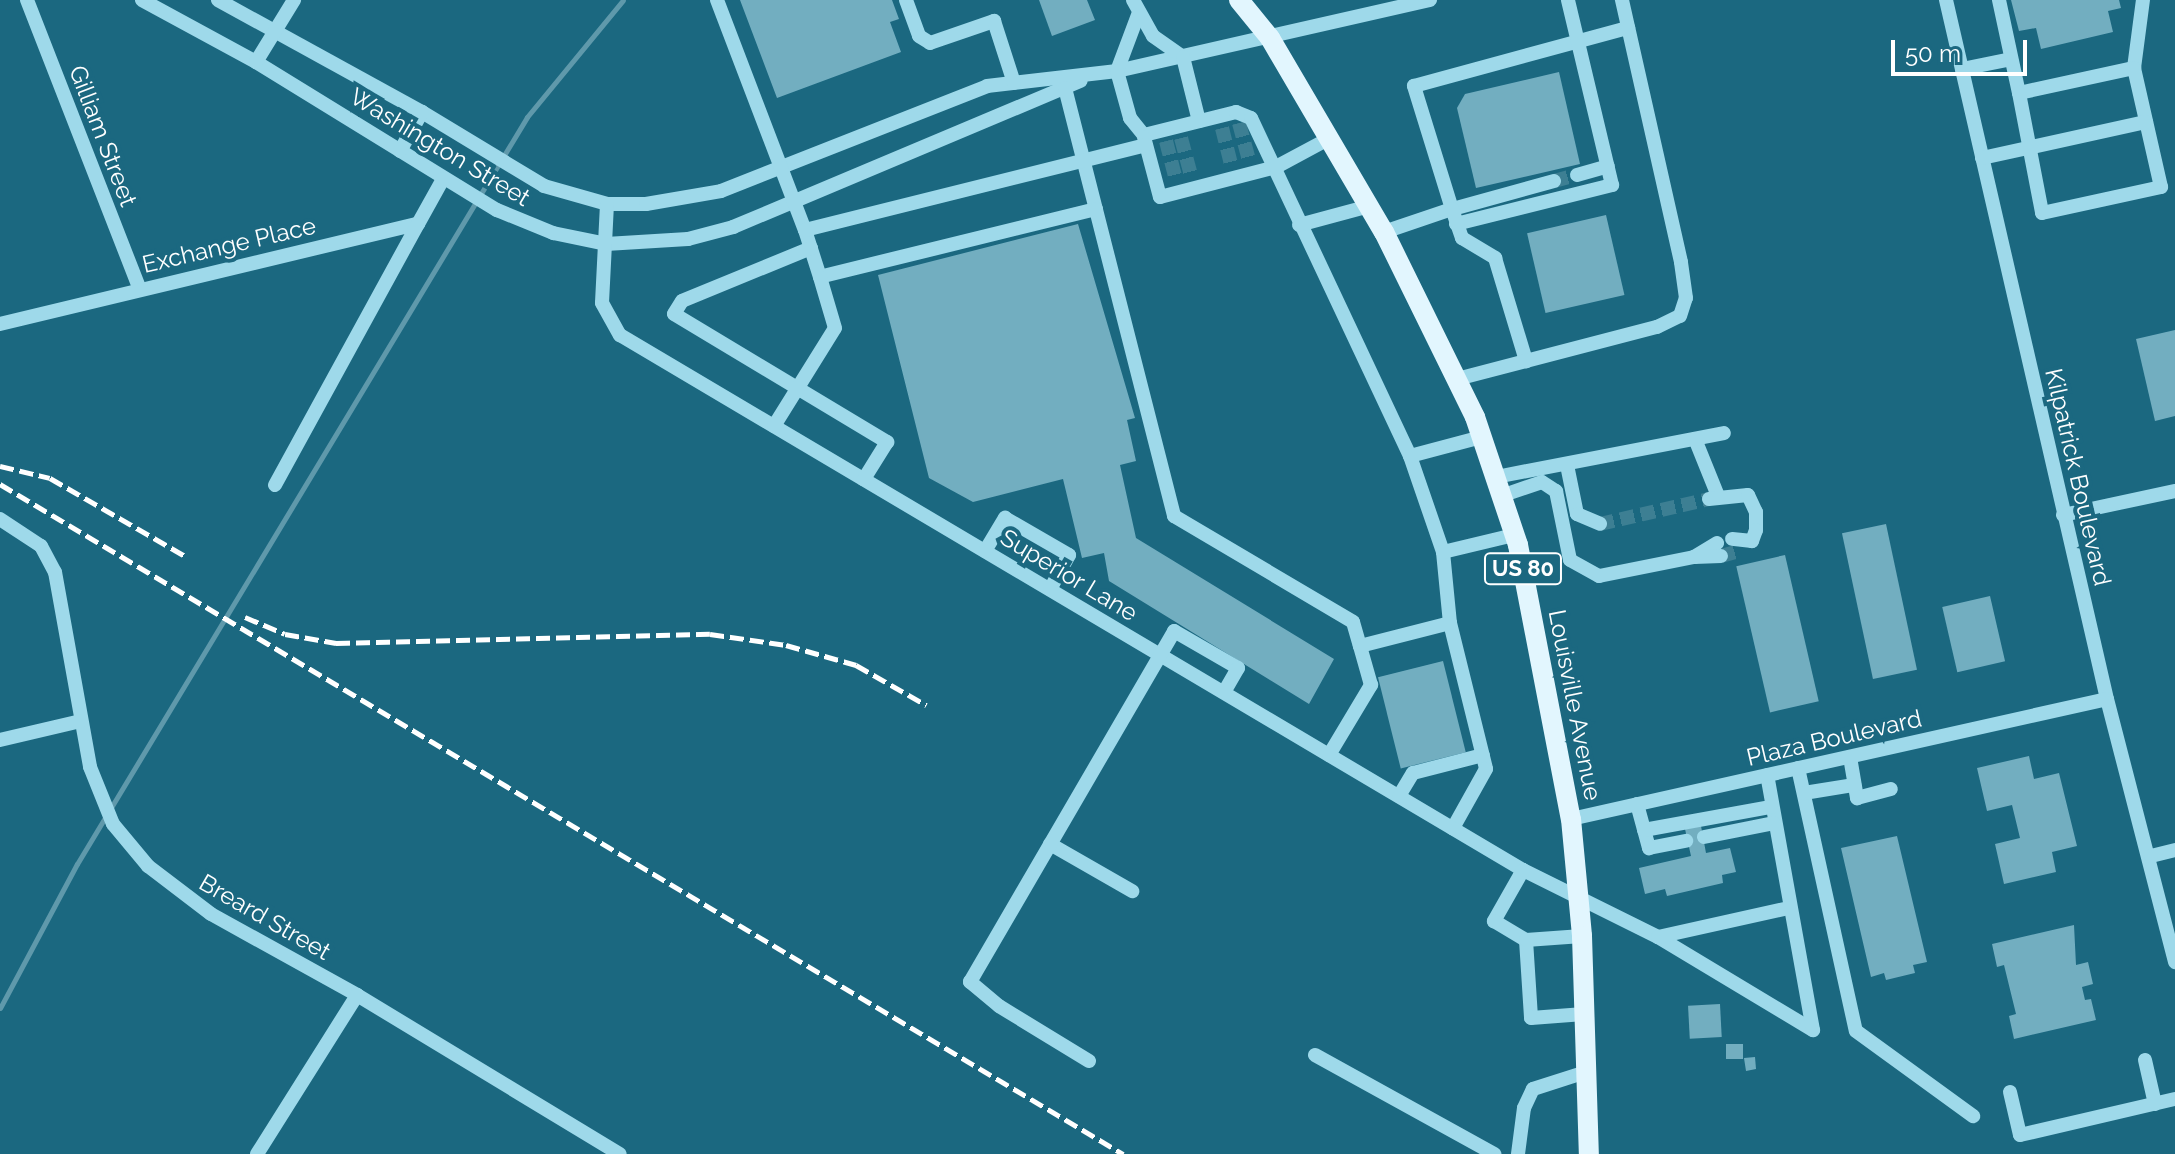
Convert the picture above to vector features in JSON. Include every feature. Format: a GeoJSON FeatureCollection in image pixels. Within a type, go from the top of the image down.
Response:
{"type":"FeatureCollection","features":[{"type":"Feature","properties":{"kind":"main road","name":"Louisville Avenue"},"geometry":{"type":"LineString","coordinates":[[1239,0],[1270,38],[1384,232],[1457,379],[1482,437],[1514,535],[1571,819],[1582,936],[1589,1154]]}},
{"type":"Feature","properties":{"kind":"street","name":"Gilliam Street"},"geometry":{"type":"LineString","coordinates":[[27,0],[139,288]]}},
{"type":"Feature","properties":{"kind":"street","name":"Washington Street"},"geometry":{"type":"LineString","coordinates":[[142,0],[256,62],[497,210],[553,233],[606,244],[688,239],[733,227],[794,198],[1092,76]]}},
{"type":"Feature","properties":{"kind":"street","name":"Washington Street"},"geometry":{"type":"LineString","coordinates":[[218,0],[422,112],[544,186],[607,204],[682,201],[779,167],[987,86],[1092,76],[1430,0]]}},
{"type":"Feature","properties":{"kind":"street"},"geometry":{"type":"LineString","coordinates":[[256,62],[294,0]]}},
{"type":"Feature","properties":{"kind":"street"},"geometry":{"type":"LineString","coordinates":[[717,0],[779,167],[794,198],[835,328],[774,426]]}},
{"type":"Feature","properties":{"kind":"street"},"geometry":{"type":"LineString","coordinates":[[906,0],[919,36],[930,43],[994,21],[1014,83]]}},
{"type":"Feature","properties":{"kind":"street"},"geometry":{"type":"LineString","coordinates":[[1384,232],[1612,185],[1568,0]]}},
{"type":"Feature","properties":{"kind":"street"},"geometry":{"type":"LineString","coordinates":[[1457,379],[1669,322],[1680,316],[1686,298],[1622,0]]}},
{"type":"Feature","properties":{"kind":"street","name":"Kilpatrick Boulevard"},"geometry":{"type":"LineString","coordinates":[[1946,0],[2063,515],[2107,699],[2151,856],[2175,962]]}},
{"type":"Feature","properties":{"kind":"street"},"geometry":{"type":"LineString","coordinates":[[1999,0],[2042,213],[2161,187],[2134,68],[2143,0]]}},
{"type":"Feature","properties":{"kind":"street"},"geometry":{"type":"LineString","coordinates":[[1136,7],[1153,36],[1183,57],[1199,121]]}},
{"type":"Feature","properties":{"kind":"street"},"geometry":{"type":"LineString","coordinates":[[1136,7],[1117,71],[1130,118],[1145,140],[1160,197],[1185,184],[1251,167],[1276,167],[1330,138]]}},
{"type":"Feature","properties":{"kind":"street"},"geometry":{"type":"LineString","coordinates":[[1526,361],[1495,258],[1462,238],[1414,86],[1628,28]]}},
{"type":"Feature","properties":{"kind":"street"},"geometry":{"type":"LineString","coordinates":[[1962,69],[2011,59]]}},
{"type":"Feature","properties":{"kind":"street"},"geometry":{"type":"LineString","coordinates":[[2019,93],[2134,68]]}},
{"type":"Feature","properties":{"kind":"street"},"geometry":{"type":"LineString","coordinates":[[1065,88],[1174,516],[1353,622],[1371,685],[1329,755]]}},
{"type":"Feature","properties":{"kind":"street"},"geometry":{"type":"LineString","coordinates":[[400,151],[422,112]]}},
{"type":"Feature","properties":{"kind":"street"},"geometry":{"type":"LineString","coordinates":[[805,230],[1083,162],[1172,134],[1199,121],[1251,118],[1410,456],[1443,552],[1450,623],[1486,769],[1453,828]]}},
{"type":"Feature","properties":{"kind":"street"},"geometry":{"type":"LineString","coordinates":[[1982,158],[2146,122]]}},
{"type":"Feature","properties":{"kind":"street"},"geometry":{"type":"LineString","coordinates":[[1577,175],[1608,166]]}},
{"type":"Feature","properties":{"kind":"street"},"geometry":{"type":"LineString","coordinates":[[1454,216],[1554,181]]}},
{"type":"Feature","properties":{"kind":"street"},"geometry":{"type":"LineString","coordinates":[[275,485],[418,224],[449,182]]}},
{"type":"Feature","properties":{"kind":"street","name":"Superior Lane"},"geometry":{"type":"LineString","coordinates":[[607,204],[602,303],[620,335],[1523,870],[1580,902],[1658,937],[1813,1030],[1789,908]]}},
{"type":"Feature","properties":{"kind":"street"},"geometry":{"type":"LineString","coordinates":[[1299,225],[1370,206]]}},
{"type":"Feature","properties":{"kind":"street"},"geometry":{"type":"LineString","coordinates":[[820,277],[1096,209]]}},
{"type":"Feature","properties":{"kind":"street","name":"Exchange Place"},"geometry":{"type":"LineString","coordinates":[[0,324],[139,288],[418,224]]}},
{"type":"Feature","properties":{"kind":"street"},"geometry":{"type":"LineString","coordinates":[[811,248],[682,301],[674,314],[887,442],[864,479]]}},
{"type":"Feature","properties":{"kind":"street"},"geometry":{"type":"LineString","coordinates":[[1498,486],[1567,465],[1724,433]]}},
{"type":"Feature","properties":{"kind":"street"},"geometry":{"type":"LineString","coordinates":[[1410,456],[1482,437]]}},
{"type":"Feature","properties":{"kind":"street"},"geometry":{"type":"LineString","coordinates":[[1498,486],[1542,482],[1556,491],[1570,560],[1591,573],[1694,557],[1752,541],[1756,512],[1748,495],[1714,498],[1695,439]]}},
{"type":"Feature","properties":{"kind":"street"},"geometry":{"type":"LineString","coordinates":[[1567,465],[1577,514],[1600,524]]}},
{"type":"Feature","properties":{"kind":"street"},"geometry":{"type":"LineString","coordinates":[[2063,515],[2175,491]]}},
{"type":"Feature","properties":{"kind":"street"},"geometry":{"type":"LineString","coordinates":[[985,551],[1005,518],[1069,555],[1050,589]]}},
{"type":"Feature","properties":{"kind":"street","name":"Breard Street"},"geometry":{"type":"LineString","coordinates":[[0,519],[41,546],[55,572],[94,780],[123,838],[148,866],[211,914],[357,995],[620,1154]]}},
{"type":"Feature","properties":{"kind":"street"},"geometry":{"type":"LineString","coordinates":[[1443,552],[1514,535]]}},
{"type":"Feature","properties":{"kind":"street"},"geometry":{"type":"LineString","coordinates":[[1360,646],[1450,623]]}},
{"type":"Feature","properties":{"kind":"street"},"geometry":{"type":"LineString","coordinates":[[1089,1061],[970,982],[1174,631],[1238,668],[1224,692]]}},
{"type":"Feature","properties":{"kind":"street","name":"Plaza Boulevard"},"geometry":{"type":"LineString","coordinates":[[1571,819],[2107,699]]}},
{"type":"Feature","properties":{"kind":"street"},"geometry":{"type":"LineString","coordinates":[[0,740],[81,721]]}},
{"type":"Feature","properties":{"kind":"street"},"geometry":{"type":"LineString","coordinates":[[1399,796],[1413,773],[1483,755]]}},
{"type":"Feature","properties":{"kind":"street"},"geometry":{"type":"LineString","coordinates":[[1850,757],[1857,798],[1891,789]]}},
{"type":"Feature","properties":{"kind":"street"},"geometry":{"type":"LineString","coordinates":[[1798,768],[1856,1031],[1973,1116]]}},
{"type":"Feature","properties":{"kind":"street"},"geometry":{"type":"LineString","coordinates":[[1658,937],[1789,908],[1767,775]]}},
{"type":"Feature","properties":{"kind":"street"},"geometry":{"type":"LineString","coordinates":[[1804,793],[1854,785]]}},
{"type":"Feature","properties":{"kind":"street"},"geometry":{"type":"LineString","coordinates":[[1637,804],[1649,848],[1686,841]]}},
{"type":"Feature","properties":{"kind":"street"},"geometry":{"type":"LineString","coordinates":[[1644,830],[1772,815]]}},
{"type":"Feature","properties":{"kind":"street"},"geometry":{"type":"LineString","coordinates":[[1704,837],[1772,815]]}},
{"type":"Feature","properties":{"kind":"street"},"geometry":{"type":"LineString","coordinates":[[1050,844],[1132,891]]}},
{"type":"Feature","properties":{"kind":"street"},"geometry":{"type":"LineString","coordinates":[[2151,856],[2175,850]]}},
{"type":"Feature","properties":{"kind":"street"},"geometry":{"type":"LineString","coordinates":[[1523,870],[1494,921],[1526,940],[1582,936]]}},
{"type":"Feature","properties":{"kind":"street"},"geometry":{"type":"LineString","coordinates":[[1526,940],[1531,1018],[1584,1014]]}},
{"type":"Feature","properties":{"kind":"street"},"geometry":{"type":"LineString","coordinates":[[257,1154],[357,995]]}},
{"type":"Feature","properties":{"kind":"street"},"geometry":{"type":"LineString","coordinates":[[1315,1055],[1494,1154]]}},
{"type":"Feature","properties":{"kind":"street"},"geometry":{"type":"LineString","coordinates":[[2145,1060],[2155,1104]]}},
{"type":"Feature","properties":{"kind":"street"},"geometry":{"type":"LineString","coordinates":[[1518,1154],[1524,1108],[1533,1089],[1586,1072]]}},
{"type":"Feature","properties":{"kind":"street"},"geometry":{"type":"LineString","coordinates":[[2010,1092],[2020,1135],[2175,1099]]}},
{"type":"Feature","properties":{"kind":"building"},"geometry":{"type":"Polygon","coordinates":[[[740,0],[892,0],[899,19],[890,22],[901,52],[777,98],[740,0]]]}},
{"type":"Feature","properties":{"kind":"building"},"geometry":{"type":"Polygon","coordinates":[[[1039,0],[1087,0],[1095,20],[1052,36],[1039,0]]]}},
{"type":"Feature","properties":{"kind":"building"},"geometry":{"type":"Polygon","coordinates":[[[2011,0],[2119,0],[2121,8],[2108,11],[2113,32],[2041,49],[2036,28],[2019,31],[2011,0]]]}},
{"type":"Feature","properties":{"kind":"building"},"geometry":{"type":"Polygon","coordinates":[[[1559,72],[1580,164],[1476,188],[1457,108],[1465,94],[1559,72]]]}},
{"type":"Feature","properties":{"kind":"building"},"geometry":{"type":"Polygon","coordinates":[[[1606,215],[1624,295],[1546,313],[1527,233],[1606,215]]]}},
{"type":"Feature","properties":{"kind":"building"},"geometry":{"type":"Polygon","coordinates":[[[1078,224],[1135,418],[1127,420],[1136,461],[1120,465],[1136,538],[1334,659],[1309,704],[1109,581],[1104,553],[1082,558],[1063,479],[973,502],[929,478],[878,275],[1078,224]]]}},
{"type":"Feature","properties":{"kind":"building"},"geometry":{"type":"Polygon","coordinates":[[[2175,330],[2175,416],[2155,421],[2136,339],[2175,330]]]}},
{"type":"Feature","properties":{"kind":"building"},"geometry":{"type":"Polygon","coordinates":[[[1886,524],[1917,670],[1873,679],[1842,533],[1886,524]]]}},
{"type":"Feature","properties":{"kind":"building"},"geometry":{"type":"Polygon","coordinates":[[[1785,555],[1819,701],[1770,712],[1736,566],[1785,555]]]}},
{"type":"Feature","properties":{"kind":"building"},"geometry":{"type":"Polygon","coordinates":[[[1990,596],[2005,661],[1957,672],[1942,607],[1990,596]]]}},
{"type":"Feature","properties":{"kind":"building"},"geometry":{"type":"Polygon","coordinates":[[[1443,661],[1466,752],[1401,768],[1378,677],[1443,661]]]}},
{"type":"Feature","properties":{"kind":"building"},"geometry":{"type":"Polygon","coordinates":[[[2029,756],[2034,779],[2059,773],[2077,846],[2052,852],[2056,872],[2004,884],[1995,844],[2020,838],[2012,805],[1987,811],[1977,768],[2029,756]]]}},
{"type":"Feature","properties":{"kind":"building"},"geometry":{"type":"Polygon","coordinates":[[[1701,826],[1706,853],[1730,848],[1736,872],[1722,875],[1723,883],[1667,896],[1665,889],[1645,894],[1639,868],[1691,856],[1685,829],[1701,826]]]}},
{"type":"Feature","properties":{"kind":"building"},"geometry":{"type":"Polygon","coordinates":[[[1897,836],[1927,962],[1913,965],[1915,973],[1886,980],[1884,973],[1871,977],[1841,848],[1897,836]]]}},
{"type":"Feature","properties":{"kind":"building"},"geometry":{"type":"Polygon","coordinates":[[[2074,925],[2076,965],[2088,962],[2093,984],[2082,987],[2085,1000],[2091,999],[2096,1020],[2014,1039],[2009,1016],[2016,1014],[2004,965],[1997,967],[1992,944],[2074,925]]]}},
{"type":"Feature","properties":{"kind":"building"},"geometry":{"type":"Polygon","coordinates":[[[1720,1004],[1722,1037],[1690,1039],[1688,1006],[1720,1004]]]}},
{"type":"Feature","properties":{"kind":"building"},"geometry":{"type":"Polygon","coordinates":[[[1726,1044],[1743,1044],[1743,1059],[1726,1059],[1726,1044]]]}},
{"type":"Feature","properties":{"kind":"building"},"geometry":{"type":"Polygon","coordinates":[[[1755,1057],[1756,1069],[1746,1071],[1744,1058],[1755,1057]]]}},
{"type":"Feature","properties":{"kind":"waterway"},"geometry":{"type":"LineString","coordinates":[[0,1008],[77,864],[527,117],[623,0]]}},
{"type":"Feature","properties":{"kind":"tunnel"},"geometry":{"type":"LineString","coordinates":[[1239,123],[1249,161]]}},
{"type":"Feature","properties":{"kind":"tunnel"},"geometry":{"type":"LineString","coordinates":[[1222,128],[1231,165]]}},
{"type":"Feature","properties":{"kind":"tunnel"},"geometry":{"type":"LineString","coordinates":[[1181,138],[1191,176]]}},
{"type":"Feature","properties":{"kind":"tunnel"},"geometry":{"type":"LineString","coordinates":[[1166,141],[1176,180]]}},
{"type":"Feature","properties":{"kind":"tunnel"},"geometry":{"type":"LineString","coordinates":[[1554,181],[1577,175]]}},
{"type":"Feature","properties":{"kind":"tunnel"},"geometry":{"type":"LineString","coordinates":[[1600,524],[1709,499]]}},
{"type":"Feature","properties":{"kind":"tunnel"},"geometry":{"type":"LineString","coordinates":[[1721,556],[1736,552]]}},
{"type":"Feature","properties":{"kind":"railway"},"geometry":{"type":"LineString","coordinates":[[0,466],[50,478],[187,557]]}},
{"type":"Feature","properties":{"kind":"railway"},"geometry":{"type":"LineString","coordinates":[[0,484],[1123,1154]]}},
{"type":"Feature","properties":{"kind":"railway"},"geometry":{"type":"LineString","coordinates":[[245,617],[285,634],[336,643],[710,634],[786,645],[856,665],[926,705]]}}]}
